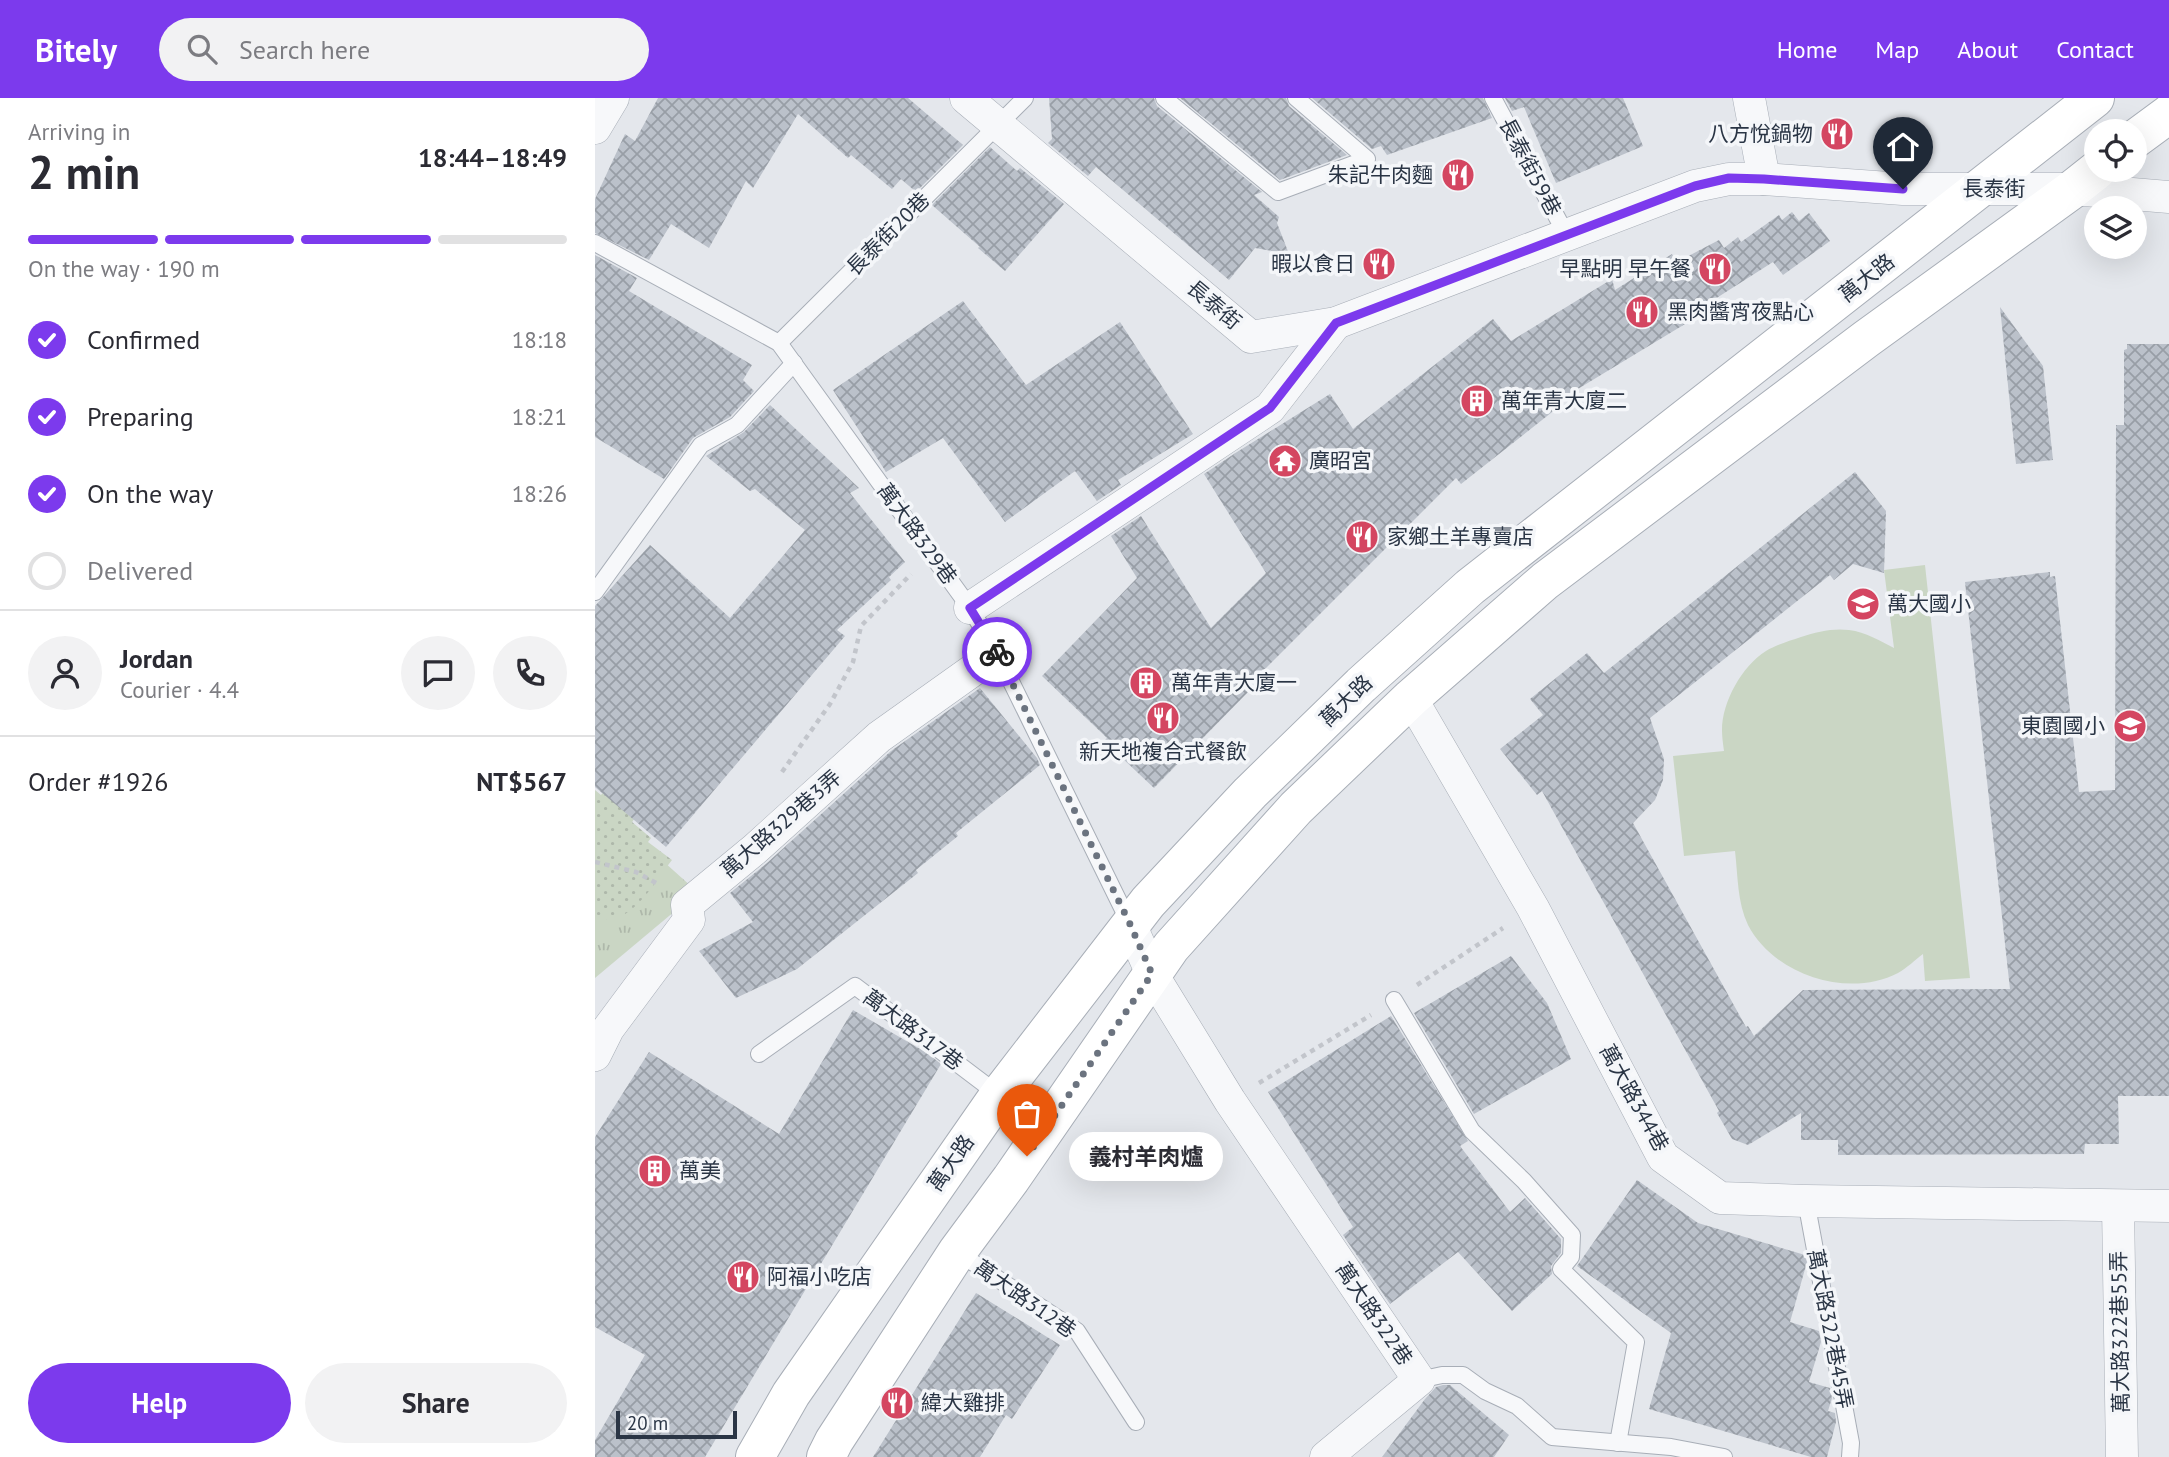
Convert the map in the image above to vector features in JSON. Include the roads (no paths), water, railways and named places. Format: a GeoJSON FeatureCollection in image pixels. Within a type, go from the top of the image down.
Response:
{"type":"FeatureCollection","features":[{"type":"Feature","properties":{"kind":"main road","name":"萬大路"},"geometry":{"type":"LineString","coordinates":[[755,1457],[791,1394],[999,1095],[1148,902],[1250,793],[1361,685],[1470,587],[2095,98]]}},
{"type":"Feature","properties":{"kind":"main road"},"geometry":{"type":"LineString","coordinates":[[2147,130],[2169,114]]}},
{"type":"Feature","properties":{"kind":"main road","name":"萬大路"},"geometry":{"type":"LineString","coordinates":[[826,1457],[957,1252],[1011,1179],[1171,947],[1297,808],[1411,698],[1545,581],[2084,180]]}},
{"type":"Feature","properties":{"kind":"street"},"geometry":{"type":"LineString","coordinates":[[595,128],[613,98]]}},
{"type":"Feature","properties":{"kind":"street","name":"長泰街"},"geometry":{"type":"LineString","coordinates":[[966,98],[1251,337],[1336,323],[1695,186],[1729,178],[1903,189],[1980,189],[2084,179]]}},
{"type":"Feature","properties":{"kind":"street"},"geometry":{"type":"LineString","coordinates":[[1749,98],[1764,179]]}},
{"type":"Feature","properties":{"kind":"street","name":"長泰街"},"geometry":{"type":"LineString","coordinates":[[2099,182],[2169,197]]}},
{"type":"Feature","properties":{"kind":"street"},"geometry":{"type":"LineString","coordinates":[[970,608],[1270,408],[1336,323]]}},
{"type":"Feature","properties":{"kind":"street","name":"萬大路329巷3弄"},"geometry":{"type":"LineString","coordinates":[[599,1035],[689,920],[687,905],[755,849],[879,737],[997,653]]}},
{"type":"Feature","properties":{"kind":"street","name":"萬大路344巷"},"geometry":{"type":"LineString","coordinates":[[1411,698],[1533,908],[1663,1157],[1720,1198],[2169,1206]]}},
{"type":"Feature","properties":{"kind":"street","name":"萬大路322巷"},"geometry":{"type":"LineString","coordinates":[[1130,924],[1152,974],[1230,1101],[1419,1380]]}},
{"type":"Feature","properties":{"kind":"street","name":"萬大路322巷55弄"},"geometry":{"type":"LineString","coordinates":[[2118,1206],[2122,1457]]}},
{"type":"Feature","properties":{"kind":"street"},"geometry":{"type":"LineString","coordinates":[[1326,1457],[1419,1380]]}},
{"type":"Feature","properties":{"kind":"lane","name":"長泰街20巷"},"geometry":{"type":"LineString","coordinates":[[779,343],[1025,98]]}},
{"type":"Feature","properties":{"kind":"lane"},"geometry":{"type":"LineString","coordinates":[[1164,98],[1278,192],[1367,159],[1296,98]]}},
{"type":"Feature","properties":{"kind":"lane","name":"長泰街59巷"},"geometry":{"type":"LineString","coordinates":[[1493,98],[1567,236]]}},
{"type":"Feature","properties":{"kind":"lane","name":"萬大路329巷"},"geometry":{"type":"LineString","coordinates":[[595,243],[779,343],[970,608],[997,653],[1130,924]]}},
{"type":"Feature","properties":{"kind":"lane"},"geometry":{"type":"LineString","coordinates":[[595,592],[701,445],[737,425],[794,363]]}},
{"type":"Feature","properties":{"kind":"lane","name":"萬大路317巷"},"geometry":{"type":"LineString","coordinates":[[759,1054],[855,986],[999,1095]]}},
{"type":"Feature","properties":{"kind":"lane"},"geometry":{"type":"LineString","coordinates":[[1394,1000],[1472,1130],[1524,1181],[1572,1235],[1571,1256],[1561,1269],[1636,1342],[1618,1443]]}},
{"type":"Feature","properties":{"kind":"lane","name":"萬大路322巷45弄"},"geometry":{"type":"LineString","coordinates":[[1806,1201],[1851,1443],[1850,1457]]}},
{"type":"Feature","properties":{"kind":"lane","name":"萬大路312巷"},"geometry":{"type":"LineString","coordinates":[[957,1252],[1077,1331],[1136,1422]]}},
{"type":"Feature","properties":{"kind":"lane","name":"萬大路322巷"},"geometry":{"type":"LineString","coordinates":[[1419,1380],[1463,1375],[1485,1391],[1517,1406],[1552,1437],[1724,1457]]}},
{"type":"Feature","properties":{"kind":"place","name":"八方悅鍋物"},"geometry":{"type":"Point","coordinates":[1837,134]}},
{"type":"Feature","properties":{"kind":"place","name":"朱記牛肉麵"},"geometry":{"type":"Point","coordinates":[1458,175]}},
{"type":"Feature","properties":{"kind":"place","name":"暇以食日"},"geometry":{"type":"Point","coordinates":[1379,264]}},
{"type":"Feature","properties":{"kind":"place","name":"早點明 早午餐"},"geometry":{"type":"Point","coordinates":[1715,269]}},
{"type":"Feature","properties":{"kind":"place","name":"黑肉醬宵夜點心"},"geometry":{"type":"Point","coordinates":[1642,312]}},
{"type":"Feature","properties":{"kind":"place","name":"萬年青大廈二"},"geometry":{"type":"Point","coordinates":[1477,401]}},
{"type":"Feature","properties":{"kind":"place","name":"廣昭宮"},"geometry":{"type":"Point","coordinates":[1285,461]}},
{"type":"Feature","properties":{"kind":"place","name":"家鄉土羊專賣店"},"geometry":{"type":"Point","coordinates":[1362,537]}},
{"type":"Feature","properties":{"kind":"place","name":"萬大國小"},"geometry":{"type":"Point","coordinates":[1863,604]}},
{"type":"Feature","properties":{"kind":"place","name":"萬年青大廈一"},"geometry":{"type":"Point","coordinates":[1146,683]}},
{"type":"Feature","properties":{"kind":"place","name":"新天地複合式餐飲"},"geometry":{"type":"Point","coordinates":[1163,718]}},
{"type":"Feature","properties":{"kind":"place","name":"東園國小"},"geometry":{"type":"Point","coordinates":[2130,726]}},
{"type":"Feature","properties":{"kind":"place","name":"義村羊肉爐"},"geometry":{"type":"Point","coordinates":[1027,1156]}},
{"type":"Feature","properties":{"kind":"place","name":"萬美"},"geometry":{"type":"Point","coordinates":[655,1171]}},
{"type":"Feature","properties":{"kind":"place","name":"阿福小吃店"},"geometry":{"type":"Point","coordinates":[743,1277]}},
{"type":"Feature","properties":{"kind":"place","name":"緯大雞排"},"geometry":{"type":"Point","coordinates":[897,1403]}}]}
